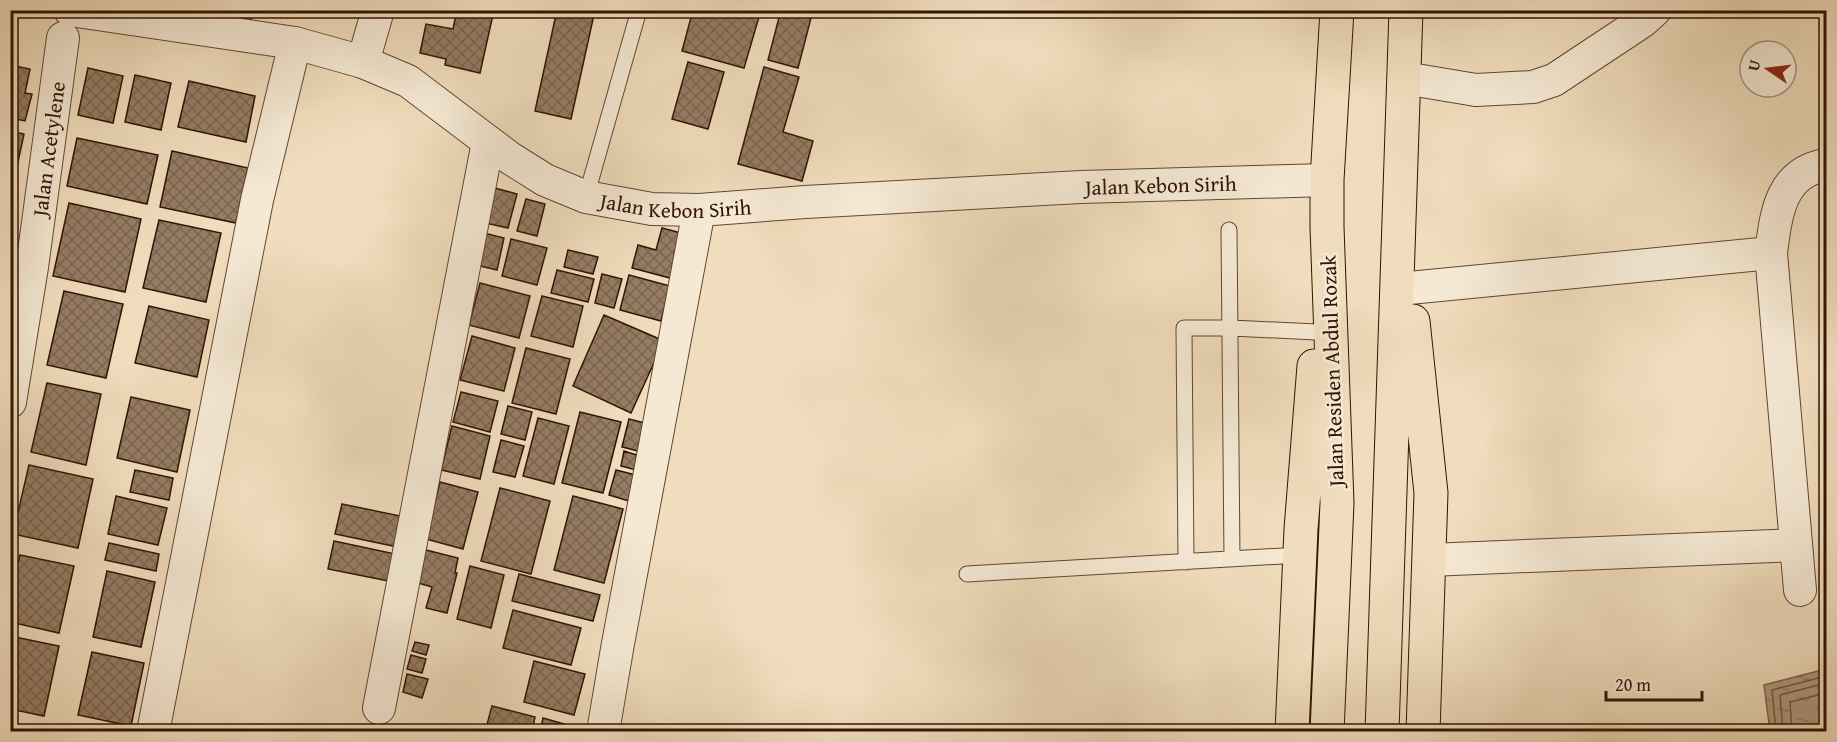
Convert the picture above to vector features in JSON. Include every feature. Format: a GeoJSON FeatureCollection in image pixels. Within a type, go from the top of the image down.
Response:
{"type":"FeatureCollection","features":[{"type":"Feature","properties":{"kind":"highway","name":"Jalan Residen Abdul Rozak"},"geometry":{"type":"LineString","coordinates":[[1327,732],[1337,503],[1327,180],[1337,10]]}},
{"type":"Feature","properties":{"kind":"highway"},"geometry":{"type":"LineString","coordinates":[[1382,732],[1406,10]]}},
{"type":"Feature","properties":{"kind":"highway"},"geometry":{"type":"LineString","coordinates":[[1400,209],[1431,494],[1423,732]]}},
{"type":"Feature","properties":{"kind":"highway"},"geometry":{"type":"LineString","coordinates":[[1292,732],[1300,555],[1316,332],[1327,227]]}},
{"type":"Feature","properties":{"kind":"street"},"geometry":{"type":"LineString","coordinates":[[363,62],[378,10]]}},
{"type":"Feature","properties":{"kind":"street"},"geometry":{"type":"LineString","coordinates":[[1404,78],[1476,90],[1533,87],[1554,81],[1643,21],[1655,10]]}},
{"type":"Feature","properties":{"kind":"street","name":"Jalan Kebon Sirih"},"geometry":{"type":"LineString","coordinates":[[66,24],[295,43],[363,62],[408,81],[488,142],[545,180],[586,197],[652,209],[699,210],[1081,187],[1327,180]]}},
{"type":"Feature","properties":{"kind":"street","name":"Jalan Acetylene"},"geometry":{"type":"LineString","coordinates":[[10,402],[32,267],[66,24]]}},
{"type":"Feature","properties":{"kind":"street"},"geometry":{"type":"LineString","coordinates":[[153,732],[257,200],[295,43]]}},
{"type":"Feature","properties":{"kind":"street"},"geometry":{"type":"LineString","coordinates":[[379,708],[488,142]]}},
{"type":"Feature","properties":{"kind":"street"},"geometry":{"type":"LineString","coordinates":[[1800,590],[1771,253],[1777,218],[1788,187],[1794,180],[1817,166],[1827,165]]}},
{"type":"Feature","properties":{"kind":"street"},"geometry":{"type":"LineString","coordinates":[[603,732],[699,210]]}},
{"type":"Feature","properties":{"kind":"street"},"geometry":{"type":"LineString","coordinates":[[1409,288],[1771,253]]}},
{"type":"Feature","properties":{"kind":"street"},"geometry":{"type":"LineString","coordinates":[[1429,560],[1796,545]]}},
{"type":"Feature","properties":{"kind":"lane"},"geometry":{"type":"LineString","coordinates":[[586,197],[639,10]]}},
{"type":"Feature","properties":{"kind":"lane"},"geometry":{"type":"LineString","coordinates":[[1229,230],[1232,559]]}},
{"type":"Feature","properties":{"kind":"lane"},"geometry":{"type":"LineString","coordinates":[[1186,562],[1184,328],[1316,332]]}},
{"type":"Feature","properties":{"kind":"lane"},"geometry":{"type":"LineString","coordinates":[[967,574],[1300,555]]}},
{"type":"Feature","properties":{"kind":"water"},"geometry":{"type":"Polygon","coordinates":[[[1826,669],[1826,731],[1770,731],[1764,685],[1826,669]]]}},
{"type":"Feature","properties":{"kind":"building"},"geometry":{"type":"Polygon","coordinates":[[[208,10],[254,10],[251,20],[208,10]]]}},
{"type":"Feature","properties":{"kind":"building"},"geometry":{"type":"Polygon","coordinates":[[[457,10],[494,10],[480,73],[445,65],[446,59],[420,53],[426,24],[453,29],[457,10]]]}},
{"type":"Feature","properties":{"kind":"building"},"geometry":{"type":"Polygon","coordinates":[[[557,10],[595,10],[571,119],[535,111],[557,10]]]}},
{"type":"Feature","properties":{"kind":"building"},"geometry":{"type":"Polygon","coordinates":[[[693,10],[761,10],[744,68],[682,51],[693,10]]]}},
{"type":"Feature","properties":{"kind":"building"},"geometry":{"type":"Polygon","coordinates":[[[781,10],[811,18],[798,68],[768,60],[781,10]]]}},
{"type":"Feature","properties":{"kind":"building"},"geometry":{"type":"Polygon","coordinates":[[[688,62],[724,72],[708,129],[672,119],[688,62]]]}},
{"type":"Feature","properties":{"kind":"building"},"geometry":{"type":"Polygon","coordinates":[[[10,65],[30,69],[25,93],[32,94],[25,121],[10,118],[10,65]]]}},
{"type":"Feature","properties":{"kind":"building"},"geometry":{"type":"Polygon","coordinates":[[[764,67],[799,77],[783,132],[813,141],[802,181],[738,164],[764,67]]]}},
{"type":"Feature","properties":{"kind":"building"},"geometry":{"type":"Polygon","coordinates":[[[88,68],[123,76],[113,123],[78,115],[88,68]]]}},
{"type":"Feature","properties":{"kind":"building"},"geometry":{"type":"Polygon","coordinates":[[[135,75],[171,83],[161,130],[125,122],[135,75]]]}},
{"type":"Feature","properties":{"kind":"building"},"geometry":{"type":"Polygon","coordinates":[[[189,81],[255,96],[246,142],[178,127],[189,81]]]}},
{"type":"Feature","properties":{"kind":"building"},"geometry":{"type":"Polygon","coordinates":[[[10,131],[24,134],[11,194],[10,194],[10,131]]]}},
{"type":"Feature","properties":{"kind":"building"},"geometry":{"type":"Polygon","coordinates":[[[77,138],[158,155],[147,204],[67,186],[77,138]]]}},
{"type":"Feature","properties":{"kind":"building"},"geometry":{"type":"Polygon","coordinates":[[[172,151],[248,168],[236,223],[160,207],[172,151]]]}},
{"type":"Feature","properties":{"kind":"building"},"geometry":{"type":"Polygon","coordinates":[[[491,187],[517,194],[508,228],[481,222],[491,187]]]}},
{"type":"Feature","properties":{"kind":"building"},"geometry":{"type":"Polygon","coordinates":[[[526,199],[545,204],[537,236],[517,231],[526,199]]]}},
{"type":"Feature","properties":{"kind":"building"},"geometry":{"type":"Polygon","coordinates":[[[69,203],[141,219],[125,292],[53,276],[69,203]]]}},
{"type":"Feature","properties":{"kind":"building"},"geometry":{"type":"Polygon","coordinates":[[[159,220],[221,233],[206,302],[143,288],[159,220]]]}},
{"type":"Feature","properties":{"kind":"building"},"geometry":{"type":"Polygon","coordinates":[[[662,228],[685,234],[670,278],[632,268],[638,245],[656,250],[662,228]]]}},
{"type":"Feature","properties":{"kind":"building"},"geometry":{"type":"Polygon","coordinates":[[[484,233],[504,238],[497,270],[476,265],[484,233]]]}},
{"type":"Feature","properties":{"kind":"building"},"geometry":{"type":"Polygon","coordinates":[[[511,239],[547,248],[537,285],[502,276],[511,239]]]}},
{"type":"Feature","properties":{"kind":"building"},"geometry":{"type":"Polygon","coordinates":[[[568,250],[598,257],[593,274],[564,267],[568,250]]]}},
{"type":"Feature","properties":{"kind":"building"},"geometry":{"type":"Polygon","coordinates":[[[557,270],[594,279],[588,302],[551,293],[557,270]]]}},
{"type":"Feature","properties":{"kind":"building"},"geometry":{"type":"Polygon","coordinates":[[[602,274],[622,279],[614,308],[595,303],[602,274]]]}},
{"type":"Feature","properties":{"kind":"building"},"geometry":{"type":"Polygon","coordinates":[[[629,275],[670,286],[661,321],[620,310],[629,275]]]}},
{"type":"Feature","properties":{"kind":"building"},"geometry":{"type":"Polygon","coordinates":[[[480,283],[530,296],[519,338],[469,325],[480,283]]]}},
{"type":"Feature","properties":{"kind":"building"},"geometry":{"type":"Polygon","coordinates":[[[64,291],[123,304],[106,378],[47,365],[64,291]]]}},
{"type":"Feature","properties":{"kind":"building"},"geometry":{"type":"Polygon","coordinates":[[[542,296],[583,306],[573,347],[531,336],[542,296]]]}},
{"type":"Feature","properties":{"kind":"building"},"geometry":{"type":"Polygon","coordinates":[[[149,306],[209,320],[197,377],[135,363],[149,306]]]}},
{"type":"Feature","properties":{"kind":"building"},"geometry":{"type":"Polygon","coordinates":[[[604,315],[664,341],[631,413],[573,386],[604,315]]]}},
{"type":"Feature","properties":{"kind":"building"},"geometry":{"type":"Polygon","coordinates":[[[472,336],[515,348],[504,391],[460,380],[472,336]]]}},
{"type":"Feature","properties":{"kind":"building"},"geometry":{"type":"Polygon","coordinates":[[[526,348],[570,359],[556,414],[512,403],[526,348]]]}},
{"type":"Feature","properties":{"kind":"building"},"geometry":{"type":"Polygon","coordinates":[[[47,383],[101,394],[86,465],[31,452],[47,383]]]}},
{"type":"Feature","properties":{"kind":"building"},"geometry":{"type":"Polygon","coordinates":[[[461,392],[498,401],[490,432],[453,422],[461,392]]]}},
{"type":"Feature","properties":{"kind":"building"},"geometry":{"type":"Polygon","coordinates":[[[131,397],[190,410],[177,472],[117,458],[131,397]]]}},
{"type":"Feature","properties":{"kind":"building"},"geometry":{"type":"Polygon","coordinates":[[[508,406],[532,412],[525,440],[501,434],[508,406]]]}},
{"type":"Feature","properties":{"kind":"building"},"geometry":{"type":"Polygon","coordinates":[[[580,412],[621,422],[603,493],[562,483],[580,412]]]}},
{"type":"Feature","properties":{"kind":"building"},"geometry":{"type":"Polygon","coordinates":[[[538,418],[569,426],[554,484],[523,476],[538,418]]]}},
{"type":"Feature","properties":{"kind":"building"},"geometry":{"type":"Polygon","coordinates":[[[629,419],[649,424],[642,452],[622,447],[629,419]]]}},
{"type":"Feature","properties":{"kind":"building"},"geometry":{"type":"Polygon","coordinates":[[[452,426],[490,436],[480,479],[441,470],[452,426]]]}},
{"type":"Feature","properties":{"kind":"building"},"geometry":{"type":"Polygon","coordinates":[[[501,440],[524,446],[515,477],[493,472],[501,440]]]}},
{"type":"Feature","properties":{"kind":"building"},"geometry":{"type":"Polygon","coordinates":[[[624,451],[643,457],[640,471],[621,466],[624,451]]]}},
{"type":"Feature","properties":{"kind":"building"},"geometry":{"type":"Polygon","coordinates":[[[29,465],[93,479],[78,548],[13,534],[29,465]]]}},
{"type":"Feature","properties":{"kind":"building"},"geometry":{"type":"Polygon","coordinates":[[[135,470],[173,478],[169,500],[130,492],[135,470]]]}},
{"type":"Feature","properties":{"kind":"building"},"geometry":{"type":"Polygon","coordinates":[[[616,470],[636,475],[629,501],[609,495],[616,470]]]}},
{"type":"Feature","properties":{"kind":"building"},"geometry":{"type":"Polygon","coordinates":[[[440,482],[478,492],[463,549],[426,539],[440,482]]]}},
{"type":"Feature","properties":{"kind":"building"},"geometry":{"type":"Polygon","coordinates":[[[500,488],[550,501],[531,574],[481,561],[500,488]]]}},
{"type":"Feature","properties":{"kind":"building"},"geometry":{"type":"Polygon","coordinates":[[[116,496],[167,508],[158,545],[108,534],[116,496]]]}},
{"type":"Feature","properties":{"kind":"building"},"geometry":{"type":"Polygon","coordinates":[[[573,496],[623,509],[604,583],[554,570],[573,496]]]}},
{"type":"Feature","properties":{"kind":"building"},"geometry":{"type":"Polygon","coordinates":[[[342,504],[405,517],[398,547],[335,534],[342,504]]]}},
{"type":"Feature","properties":{"kind":"building"},"geometry":{"type":"Polygon","coordinates":[[[334,541],[400,555],[394,582],[328,569],[334,541]]]}},
{"type":"Feature","properties":{"kind":"building"},"geometry":{"type":"Polygon","coordinates":[[[109,543],[159,554],[156,571],[105,560],[109,543]]]}},
{"type":"Feature","properties":{"kind":"building"},"geometry":{"type":"Polygon","coordinates":[[[426,550],[458,558],[455,573],[457,573],[447,613],[426,608],[432,587],[418,583],[426,550]]]}},
{"type":"Feature","properties":{"kind":"building"},"geometry":{"type":"Polygon","coordinates":[[[20,555],[74,566],[59,633],[10,622],[10,599],[20,555]]]}},
{"type":"Feature","properties":{"kind":"building"},"geometry":{"type":"Polygon","coordinates":[[[470,566],[504,575],[491,628],[457,619],[470,566]]]}},
{"type":"Feature","properties":{"kind":"building"},"geometry":{"type":"Polygon","coordinates":[[[107,571],[155,582],[141,647],[93,637],[107,571]]]}},
{"type":"Feature","properties":{"kind":"building"},"geometry":{"type":"Polygon","coordinates":[[[519,574],[600,595],[593,621],[512,601],[519,574]]]}},
{"type":"Feature","properties":{"kind":"building"},"geometry":{"type":"Polygon","coordinates":[[[513,610],[581,628],[571,665],[503,648],[513,610]]]}},
{"type":"Feature","properties":{"kind":"building"},"geometry":{"type":"Polygon","coordinates":[[[10,636],[59,646],[44,716],[10,709],[10,636]]]}},
{"type":"Feature","properties":{"kind":"building"},"geometry":{"type":"Polygon","coordinates":[[[415,642],[429,645],[426,655],[412,651],[415,642]]]}},
{"type":"Feature","properties":{"kind":"building"},"geometry":{"type":"Polygon","coordinates":[[[92,652],[144,663],[131,726],[78,715],[92,652]]]}},
{"type":"Feature","properties":{"kind":"building"},"geometry":{"type":"Polygon","coordinates":[[[411,655],[426,659],[422,673],[407,669],[411,655]]]}},
{"type":"Feature","properties":{"kind":"building"},"geometry":{"type":"Polygon","coordinates":[[[534,661],[585,674],[574,715],[524,702],[534,661]]]}},
{"type":"Feature","properties":{"kind":"building"},"geometry":{"type":"Polygon","coordinates":[[[407,674],[428,679],[422,698],[403,692],[407,674]]]}},
{"type":"Feature","properties":{"kind":"building"},"geometry":{"type":"Polygon","coordinates":[[[492,706],[535,717],[532,732],[485,732],[492,706]]]}},
{"type":"Feature","properties":{"kind":"building"},"geometry":{"type":"Polygon","coordinates":[[[543,718],[592,732],[540,732],[543,718]]]}}]}
